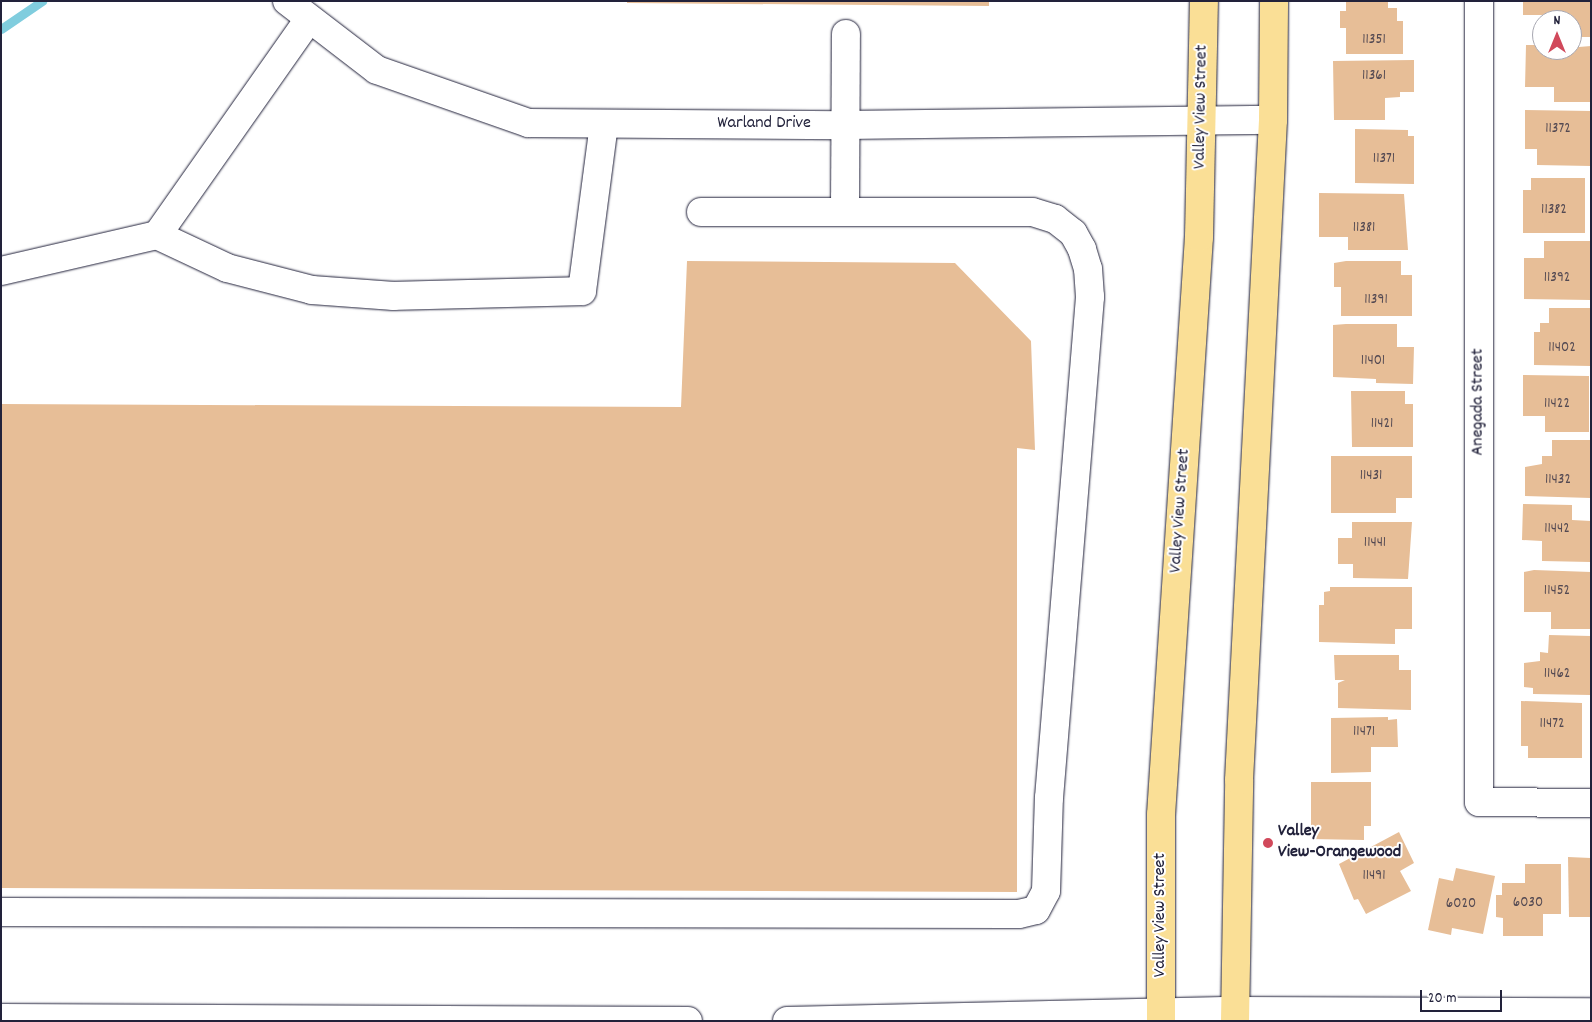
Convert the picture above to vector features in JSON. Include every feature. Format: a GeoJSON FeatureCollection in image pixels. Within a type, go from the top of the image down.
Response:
{"type":"FeatureCollection","features":[{"type":"Feature","properties":{"kind":"main road","name":"Valley View Street"},"geometry":{"type":"LineString","coordinates":[[1161,1016],[1161,814],[1193,331],[1202,122],[1204,1]]}},
{"type":"Feature","properties":{"kind":"main road"},"geometry":{"type":"LineString","coordinates":[[1235,1016],[1244,660],[1273,120],[1274,1]]}},
{"type":"Feature","properties":{"kind":"street","name":"Warland Drive"},"geometry":{"type":"LineString","coordinates":[[287,1],[377,70],[528,123],[845,124],[1273,120]]}},
{"type":"Feature","properties":{"kind":"street","name":"Anegada Street"},"geometry":{"type":"LineString","coordinates":[[1480,1],[1479,802],[1591,803]]}},
{"type":"Feature","properties":{"kind":"street"},"geometry":{"type":"LineString","coordinates":[[158,235],[309,19]]}},
{"type":"Feature","properties":{"kind":"street"},"geometry":{"type":"LineString","coordinates":[[845,211],[846,34]]}},
{"type":"Feature","properties":{"kind":"street"},"geometry":{"type":"LineString","coordinates":[[1,271],[158,235],[227,268],[312,290],[394,296],[582,291],[604,124]]}},
{"type":"Feature","properties":{"kind":"street"},"geometry":{"type":"LineString","coordinates":[[1,912],[1019,914],[1036,910],[1046,891],[1049,798],[1090,297],[1088,269],[1073,233],[1055,219],[1032,212],[701,212]]}},
{"type":"Feature","properties":{"kind":"street"},"geometry":{"type":"LineString","coordinates":[[787,1021],[1591,1012]]}},
{"type":"Feature","properties":{"kind":"street"},"geometry":{"type":"LineString","coordinates":[[1,1018],[688,1021]]}},
{"type":"Feature","properties":{"kind":"building"},"geometry":{"type":"Polygon","coordinates":[[[627,1],[989,1],[989,6],[627,3],[627,1]]]}},
{"type":"Feature","properties":{"kind":"building"},"geometry":{"type":"Polygon","coordinates":[[[1346,1],[1388,1],[1388,8],[1397,8],[1397,21],[1403,21],[1403,54],[1346,54],[1346,28],[1340,28],[1340,11],[1346,11],[1346,1]]]}},
{"type":"Feature","properties":{"kind":"building"},"geometry":{"type":"Polygon","coordinates":[[[1523,1],[1591,1],[1591,37],[1582,37],[1582,10],[1532,10],[1532,15],[1523,15],[1523,1]]]}},
{"type":"Feature","properties":{"kind":"building"},"geometry":{"type":"Polygon","coordinates":[[[1526,45],[1532,45],[1532,60],[1582,60],[1582,47],[1591,46],[1591,102],[1554,102],[1554,87],[1525,87],[1526,45]]]}},
{"type":"Feature","properties":{"kind":"building"},"geometry":{"type":"Polygon","coordinates":[[[1414,60],[1414,92],[1400,92],[1400,97],[1385,98],[1385,120],[1334,120],[1333,61],[1414,60]]]}},
{"type":"Feature","properties":{"kind":"building"},"geometry":{"type":"Polygon","coordinates":[[[1525,110],[1591,111],[1591,166],[1537,165],[1537,149],[1525,149],[1525,110]]]}},
{"type":"Feature","properties":{"kind":"building"},"geometry":{"type":"Polygon","coordinates":[[[1355,129],[1408,130],[1408,136],[1414,136],[1414,184],[1355,183],[1355,129]]]}},
{"type":"Feature","properties":{"kind":"building"},"geometry":{"type":"Polygon","coordinates":[[[1531,178],[1585,178],[1585,233],[1523,233],[1523,190],[1531,190],[1531,178]]]}},
{"type":"Feature","properties":{"kind":"building"},"geometry":{"type":"Polygon","coordinates":[[[1319,193],[1404,194],[1408,250],[1348,250],[1348,237],[1319,237],[1319,193]]]}},
{"type":"Feature","properties":{"kind":"building"},"geometry":{"type":"Polygon","coordinates":[[[1544,241],[1591,241],[1591,300],[1524,299],[1524,258],[1544,258],[1544,241]]]}},
{"type":"Feature","properties":{"kind":"building"},"geometry":{"type":"Polygon","coordinates":[[[687,261],[955,263],[1031,341],[1035,450],[1017,448],[1017,892],[1,888],[1,404],[681,407],[687,261]]]}},
{"type":"Feature","properties":{"kind":"building"},"geometry":{"type":"Polygon","coordinates":[[[1346,261],[1401,261],[1401,275],[1412,275],[1412,316],[1341,316],[1341,287],[1334,287],[1334,263],[1346,261]]]}},
{"type":"Feature","properties":{"kind":"building"},"geometry":{"type":"Polygon","coordinates":[[[1549,308],[1591,308],[1591,366],[1534,365],[1534,332],[1540,332],[1540,323],[1549,323],[1549,308]]]}},
{"type":"Feature","properties":{"kind":"building"},"geometry":{"type":"Polygon","coordinates":[[[1397,324],[1397,347],[1414,347],[1413,384],[1376,383],[1376,379],[1333,377],[1333,325],[1397,324]]]}},
{"type":"Feature","properties":{"kind":"building"},"geometry":{"type":"Polygon","coordinates":[[[1523,375],[1589,376],[1589,432],[1545,432],[1545,416],[1523,416],[1523,375]]]}},
{"type":"Feature","properties":{"kind":"building"},"geometry":{"type":"Polygon","coordinates":[[[1351,391],[1405,391],[1405,404],[1413,404],[1413,447],[1352,447],[1351,391]]]}},
{"type":"Feature","properties":{"kind":"building"},"geometry":{"type":"Polygon","coordinates":[[[1552,440],[1591,440],[1591,498],[1525,496],[1525,467],[1542,464],[1542,456],[1552,456],[1552,440]]]}},
{"type":"Feature","properties":{"kind":"building"},"geometry":{"type":"Polygon","coordinates":[[[1331,456],[1412,456],[1412,498],[1396,498],[1396,513],[1331,513],[1331,456]]]}},
{"type":"Feature","properties":{"kind":"building"},"geometry":{"type":"Polygon","coordinates":[[[1523,504],[1572,505],[1572,520],[1591,521],[1591,562],[1542,561],[1542,541],[1522,540],[1523,504]]]}},
{"type":"Feature","properties":{"kind":"building"},"geometry":{"type":"Polygon","coordinates":[[[1352,522],[1412,522],[1408,579],[1353,578],[1353,564],[1338,564],[1338,538],[1352,538],[1352,522]]]}},
{"type":"Feature","properties":{"kind":"building"},"geometry":{"type":"Polygon","coordinates":[[[1534,570],[1591,572],[1591,629],[1551,629],[1551,612],[1524,612],[1524,572],[1534,570]]]}},
{"type":"Feature","properties":{"kind":"building"},"geometry":{"type":"Polygon","coordinates":[[[1330,587],[1412,587],[1412,629],[1395,629],[1395,644],[1319,642],[1319,605],[1324,605],[1324,592],[1330,591],[1330,587]]]}},
{"type":"Feature","properties":{"kind":"building"},"geometry":{"type":"Polygon","coordinates":[[[1549,635],[1591,636],[1591,695],[1533,694],[1533,688],[1524,687],[1524,663],[1540,661],[1540,652],[1548,653],[1549,635]]]}},
{"type":"Feature","properties":{"kind":"building"},"geometry":{"type":"Polygon","coordinates":[[[1334,655],[1399,655],[1399,670],[1411,670],[1411,710],[1338,708],[1338,683],[1345,680],[1335,680],[1334,655]]]}},
{"type":"Feature","properties":{"kind":"building"},"geometry":{"type":"Polygon","coordinates":[[[1521,701],[1582,703],[1582,758],[1528,758],[1528,746],[1521,746],[1521,701]]]}},
{"type":"Feature","properties":{"kind":"building"},"geometry":{"type":"Polygon","coordinates":[[[1388,717],[1388,720],[1397,719],[1398,747],[1371,747],[1371,772],[1331,773],[1331,718],[1388,717]]]}},
{"type":"Feature","properties":{"kind":"building"},"geometry":{"type":"Polygon","coordinates":[[[1311,782],[1371,782],[1371,826],[1364,826],[1364,840],[1311,839],[1311,782]]]}},
{"type":"Feature","properties":{"kind":"building"},"geometry":{"type":"Polygon","coordinates":[[[1399,832],[1414,863],[1400,871],[1411,891],[1366,914],[1358,899],[1354,900],[1339,864],[1399,832]]]}},
{"type":"Feature","properties":{"kind":"building"},"geometry":{"type":"Polygon","coordinates":[[[1568,857],[1591,858],[1591,917],[1569,917],[1568,857]]]}},
{"type":"Feature","properties":{"kind":"building"},"geometry":{"type":"Polygon","coordinates":[[[1525,864],[1561,864],[1561,914],[1543,914],[1543,936],[1503,936],[1503,918],[1496,917],[1496,895],[1502,895],[1502,883],[1525,883],[1525,864]]]}},
{"type":"Feature","properties":{"kind":"building"},"geometry":{"type":"Polygon","coordinates":[[[1456,868],[1495,876],[1483,934],[1452,928],[1451,935],[1428,930],[1439,878],[1453,881],[1456,868]]]}},
{"type":"Feature","properties":{"kind":"waterway"},"geometry":{"type":"LineString","coordinates":[[1,29],[42,1]]}},
{"type":"Feature","properties":{"kind":"place","name":"Valley View-Orangewood"},"geometry":{"type":"Point","coordinates":[1268,843]}}]}
